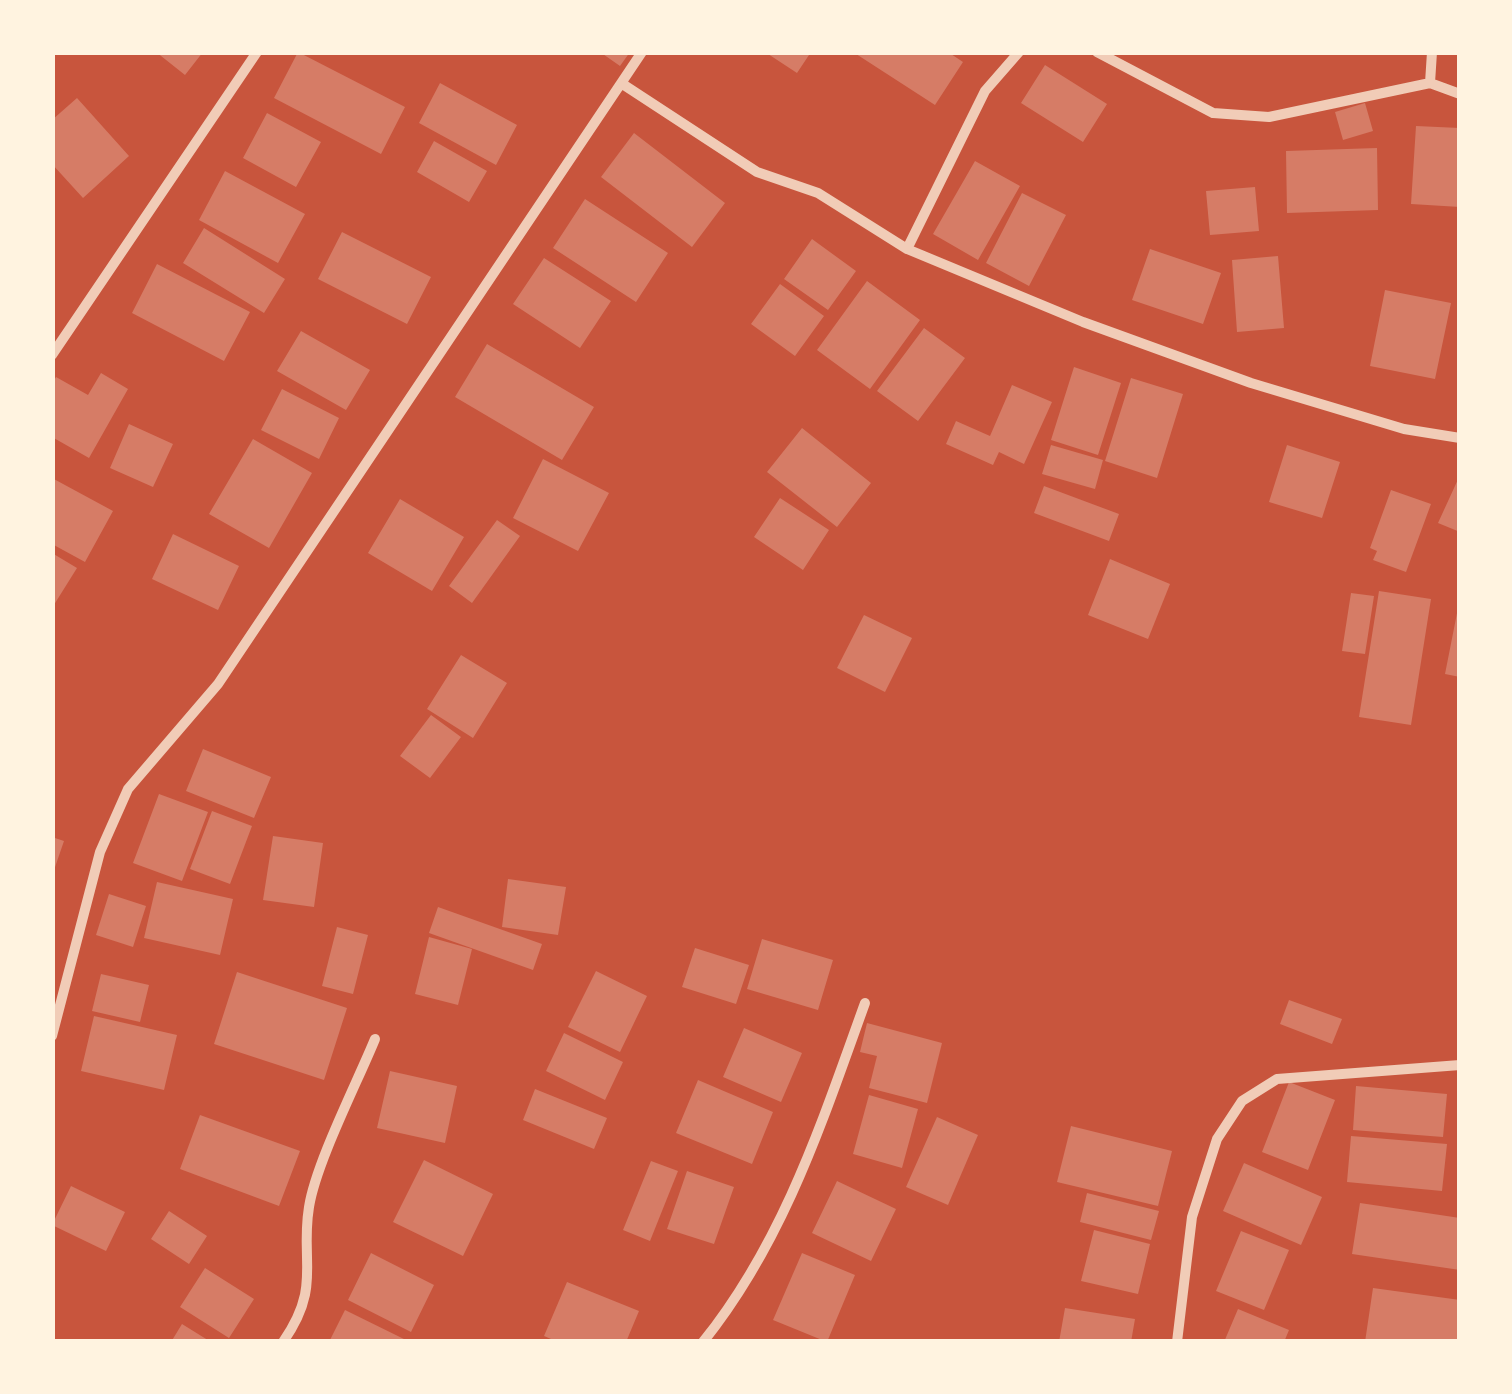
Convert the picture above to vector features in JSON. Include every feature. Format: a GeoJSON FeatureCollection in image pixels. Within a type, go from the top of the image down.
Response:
{"type":"FeatureCollection","features":[{"type":"Feature","properties":{"kind":"street"},"geometry":{"type":"LineString","coordinates":[[52,355],[257,52]]}},
{"type":"Feature","properties":{"kind":"street"},"geometry":{"type":"LineString","coordinates":[[52,1036],[100,852],[128,789],[218,684],[624,85],[642,52]]}},
{"type":"Feature","properties":{"kind":"street"},"geometry":{"type":"LineString","coordinates":[[907,249],[986,91],[1019,52]]}},
{"type":"Feature","properties":{"kind":"street"},"geometry":{"type":"LineString","coordinates":[[1097,52],[1212,113],[1269,116],[1430,83],[1460,94]]}},
{"type":"Feature","properties":{"kind":"street"},"geometry":{"type":"LineString","coordinates":[[1430,83],[1432,52]]}},
{"type":"Feature","properties":{"kind":"street"},"geometry":{"type":"LineString","coordinates":[[624,85],[757,172],[818,193],[907,249],[1082,322],[1251,383],[1404,428],[1460,438]]}},
{"type":"Feature","properties":{"kind":"street"},"geometry":{"type":"LineString","coordinates":[[703,1342],[769,1244],[798,1187],[865,1003]]}},
{"type":"Feature","properties":{"kind":"street"},"geometry":{"type":"LineString","coordinates":[[284,1342],[305,1300],[310,1270],[309,1206],[375,1039]]}},
{"type":"Feature","properties":{"kind":"street"},"geometry":{"type":"LineString","coordinates":[[1177,1342],[1192,1217],[1217,1139],[1242,1101],[1277,1079],[1460,1065]]}},
{"type":"Feature","properties":{"kind":"building"},"geometry":{"type":"Polygon","coordinates":[[[156,52],[203,52],[185,75],[156,52]]]}},
{"type":"Feature","properties":{"kind":"building"},"geometry":{"type":"Polygon","coordinates":[[[298,52],[405,107],[381,154],[274,98],[298,52]]]}},
{"type":"Feature","properties":{"kind":"building"},"geometry":{"type":"Polygon","coordinates":[[[600,52],[630,52],[620,66],[600,52]]]}},
{"type":"Feature","properties":{"kind":"building"},"geometry":{"type":"Polygon","coordinates":[[[765,52],[811,52],[797,73],[765,52]]]}},
{"type":"Feature","properties":{"kind":"building"},"geometry":{"type":"Polygon","coordinates":[[[853,52],[948,52],[963,62],[935,105],[853,52]]]}},
{"type":"Feature","properties":{"kind":"building"},"geometry":{"type":"Polygon","coordinates":[[[1045,65],[1107,104],[1083,142],[1021,103],[1045,65]]]}},
{"type":"Feature","properties":{"kind":"building"},"geometry":{"type":"Polygon","coordinates":[[[440,83],[517,125],[496,165],[419,123],[440,83]]]}},
{"type":"Feature","properties":{"kind":"building"},"geometry":{"type":"Polygon","coordinates":[[[77,98],[129,156],[83,198],[52,164],[52,120],[77,98]]]}},
{"type":"Feature","properties":{"kind":"building"},"geometry":{"type":"Polygon","coordinates":[[[1365,103],[1373,131],[1343,140],[1335,112],[1365,103]]]}},
{"type":"Feature","properties":{"kind":"building"},"geometry":{"type":"Polygon","coordinates":[[[267,113],[321,142],[296,187],[243,158],[267,113]]]}},
{"type":"Feature","properties":{"kind":"building"},"geometry":{"type":"Polygon","coordinates":[[[1416,126],[1460,128],[1460,207],[1411,204],[1416,126]]]}},
{"type":"Feature","properties":{"kind":"building"},"geometry":{"type":"Polygon","coordinates":[[[634,133],[725,203],[692,247],[601,177],[634,133]]]}},
{"type":"Feature","properties":{"kind":"building"},"geometry":{"type":"Polygon","coordinates":[[[434,141],[487,171],[469,202],[417,172],[434,141]]]}},
{"type":"Feature","properties":{"kind":"building"},"geometry":{"type":"Polygon","coordinates":[[[1377,148],[1378,210],[1287,213],[1286,151],[1377,148]]]}},
{"type":"Feature","properties":{"kind":"building"},"geometry":{"type":"Polygon","coordinates":[[[975,161],[1020,186],[978,260],[933,234],[975,161]]]}},
{"type":"Feature","properties":{"kind":"building"},"geometry":{"type":"Polygon","coordinates":[[[225,171],[305,214],[278,263],[199,220],[225,171]]]}},
{"type":"Feature","properties":{"kind":"building"},"geometry":{"type":"Polygon","coordinates":[[[1255,187],[1259,231],[1210,235],[1206,191],[1255,187]]]}},
{"type":"Feature","properties":{"kind":"building"},"geometry":{"type":"Polygon","coordinates":[[[1022,193],[1066,215],[1029,286],[986,263],[1022,193]]]}},
{"type":"Feature","properties":{"kind":"building"},"geometry":{"type":"Polygon","coordinates":[[[585,199],[668,253],[636,302],[553,248],[585,199]]]}},
{"type":"Feature","properties":{"kind":"building"},"geometry":{"type":"Polygon","coordinates":[[[204,228],[285,279],[264,313],[183,263],[204,228]]]}},
{"type":"Feature","properties":{"kind":"building"},"geometry":{"type":"Polygon","coordinates":[[[342,232],[431,277],[407,324],[318,279],[342,232]]]}},
{"type":"Feature","properties":{"kind":"building"},"geometry":{"type":"Polygon","coordinates":[[[812,239],[856,271],[828,310],[784,279],[812,239]]]}},
{"type":"Feature","properties":{"kind":"building"},"geometry":{"type":"Polygon","coordinates":[[[1150,249],[1221,273],[1203,324],[1132,300],[1150,249]]]}},
{"type":"Feature","properties":{"kind":"building"},"geometry":{"type":"Polygon","coordinates":[[[1278,256],[1284,328],[1237,332],[1232,260],[1278,256]]]}},
{"type":"Feature","properties":{"kind":"building"},"geometry":{"type":"Polygon","coordinates":[[[544,258],[611,301],[580,348],[513,304],[544,258]]]}},
{"type":"Feature","properties":{"kind":"building"},"geometry":{"type":"Polygon","coordinates":[[[157,264],[250,312],[224,361],[132,313],[157,264]]]}},
{"type":"Feature","properties":{"kind":"building"},"geometry":{"type":"Polygon","coordinates":[[[867,281],[920,320],[870,389],[817,350],[867,281]]]}},
{"type":"Feature","properties":{"kind":"building"},"geometry":{"type":"Polygon","coordinates":[[[780,284],[824,316],[795,356],[751,324],[780,284]]]}},
{"type":"Feature","properties":{"kind":"building"},"geometry":{"type":"Polygon","coordinates":[[[1385,290],[1451,303],[1435,379],[1370,366],[1385,290]]]}},
{"type":"Feature","properties":{"kind":"building"},"geometry":{"type":"Polygon","coordinates":[[[924,328],[965,358],[918,421],[877,391],[924,328]]]}},
{"type":"Feature","properties":{"kind":"building"},"geometry":{"type":"Polygon","coordinates":[[[301,331],[370,370],[346,410],[277,371],[301,331]]]}},
{"type":"Feature","properties":{"kind":"building"},"geometry":{"type":"Polygon","coordinates":[[[487,344],[594,407],[562,460],[455,397],[487,344]]]}},
{"type":"Feature","properties":{"kind":"building"},"geometry":{"type":"Polygon","coordinates":[[[1074,367],[1121,383],[1098,455],[1051,440],[1074,367]]]}},
{"type":"Feature","properties":{"kind":"building"},"geometry":{"type":"Polygon","coordinates":[[[101,373],[128,389],[89,458],[52,437],[52,384],[56,377],[88,395],[101,373]]]}},
{"type":"Feature","properties":{"kind":"building"},"geometry":{"type":"Polygon","coordinates":[[[1131,378],[1183,394],[1157,478],[1105,461],[1131,378]]]}},
{"type":"Feature","properties":{"kind":"building"},"geometry":{"type":"Polygon","coordinates":[[[1012,385],[1052,402],[1024,464],[999,452],[993,465],[946,444],[956,421],[990,436],[1012,385]]]}},
{"type":"Feature","properties":{"kind":"building"},"geometry":{"type":"Polygon","coordinates":[[[282,389],[339,418],[319,459],[261,430],[282,389]]]}},
{"type":"Feature","properties":{"kind":"building"},"geometry":{"type":"Polygon","coordinates":[[[129,424],[173,444],[153,487],[110,468],[129,424]]]}},
{"type":"Feature","properties":{"kind":"building"},"geometry":{"type":"Polygon","coordinates":[[[802,428],[871,483],[837,527],[767,472],[802,428]]]}},
{"type":"Feature","properties":{"kind":"building"},"geometry":{"type":"Polygon","coordinates":[[[253,439],[312,473],[269,548],[209,514],[253,439]]]}},
{"type":"Feature","properties":{"kind":"building"},"geometry":{"type":"Polygon","coordinates":[[[1051,445],[1103,460],[1095,489],[1042,474],[1051,445]]]}},
{"type":"Feature","properties":{"kind":"building"},"geometry":{"type":"Polygon","coordinates":[[[1287,445],[1340,462],[1322,518],[1269,502],[1287,445]]]}},
{"type":"Feature","properties":{"kind":"building"},"geometry":{"type":"Polygon","coordinates":[[[543,459],[609,493],[578,551],[513,518],[543,459]]]}},
{"type":"Feature","properties":{"kind":"building"},"geometry":{"type":"Polygon","coordinates":[[[1460,475],[1460,532],[1438,523],[1460,475]]]}},
{"type":"Feature","properties":{"kind":"building"},"geometry":{"type":"Polygon","coordinates":[[[52,478],[113,511],[85,562],[52,544],[52,478]]]}},
{"type":"Feature","properties":{"kind":"building"},"geometry":{"type":"Polygon","coordinates":[[[1044,486],[1119,514],[1109,541],[1034,513],[1044,486]]]}},
{"type":"Feature","properties":{"kind":"building"},"geometry":{"type":"Polygon","coordinates":[[[1391,490],[1431,504],[1406,572],[1373,560],[1377,551],[1370,548],[1391,490]]]}},
{"type":"Feature","properties":{"kind":"building"},"geometry":{"type":"Polygon","coordinates":[[[780,498],[829,530],[803,570],[754,537],[780,498]]]}},
{"type":"Feature","properties":{"kind":"building"},"geometry":{"type":"Polygon","coordinates":[[[400,499],[464,537],[432,591],[368,553],[400,499]]]}},
{"type":"Feature","properties":{"kind":"building"},"geometry":{"type":"Polygon","coordinates":[[[497,520],[520,536],[472,603],[449,586],[497,520]]]}},
{"type":"Feature","properties":{"kind":"building"},"geometry":{"type":"Polygon","coordinates":[[[173,534],[239,566],[218,610],[152,579],[173,534]]]}},
{"type":"Feature","properties":{"kind":"building"},"geometry":{"type":"Polygon","coordinates":[[[52,553],[77,568],[52,608],[52,553]]]}},
{"type":"Feature","properties":{"kind":"building"},"geometry":{"type":"Polygon","coordinates":[[[1110,559],[1170,584],[1148,639],[1088,615],[1110,559]]]}},
{"type":"Feature","properties":{"kind":"building"},"geometry":{"type":"Polygon","coordinates":[[[1379,591],[1431,599],[1411,725],[1359,717],[1379,591]]]}},
{"type":"Feature","properties":{"kind":"building"},"geometry":{"type":"Polygon","coordinates":[[[1351,593],[1374,596],[1365,654],[1342,651],[1351,593]]]}},
{"type":"Feature","properties":{"kind":"building"},"geometry":{"type":"Polygon","coordinates":[[[1460,609],[1460,677],[1445,674],[1460,609]]]}},
{"type":"Feature","properties":{"kind":"building"},"geometry":{"type":"Polygon","coordinates":[[[864,615],[912,638],[885,692],[837,668],[864,615]]]}},
{"type":"Feature","properties":{"kind":"building"},"geometry":{"type":"Polygon","coordinates":[[[461,655],[507,683],[473,738],[427,709],[461,655]]]}},
{"type":"Feature","properties":{"kind":"building"},"geometry":{"type":"Polygon","coordinates":[[[431,715],[461,737],[430,778],[400,756],[431,715]]]}},
{"type":"Feature","properties":{"kind":"building"},"geometry":{"type":"Polygon","coordinates":[[[203,749],[271,777],[254,818],[186,791],[203,749]]]}},
{"type":"Feature","properties":{"kind":"building"},"geometry":{"type":"Polygon","coordinates":[[[159,794],[208,812],[182,881],[133,863],[159,794]]]}},
{"type":"Feature","properties":{"kind":"building"},"geometry":{"type":"Polygon","coordinates":[[[212,811],[252,826],[230,884],[190,869],[212,811]]]}},
{"type":"Feature","properties":{"kind":"building"},"geometry":{"type":"Polygon","coordinates":[[[273,836],[323,843],[314,907],[263,900],[273,836]]]}},
{"type":"Feature","properties":{"kind":"building"},"geometry":{"type":"Polygon","coordinates":[[[52,837],[64,841],[53,873],[52,873],[52,837]]]}},
{"type":"Feature","properties":{"kind":"building"},"geometry":{"type":"Polygon","coordinates":[[[508,879],[566,887],[558,935],[502,927],[508,879]]]}},
{"type":"Feature","properties":{"kind":"building"},"geometry":{"type":"Polygon","coordinates":[[[157,882],[233,899],[220,955],[144,938],[157,882]]]}},
{"type":"Feature","properties":{"kind":"building"},"geometry":{"type":"Polygon","coordinates":[[[109,894],[146,906],[133,947],[96,935],[109,894]]]}},
{"type":"Feature","properties":{"kind":"building"},"geometry":{"type":"Polygon","coordinates":[[[438,907],[542,944],[533,970],[429,933],[438,907]]]}},
{"type":"Feature","properties":{"kind":"building"},"geometry":{"type":"Polygon","coordinates":[[[337,927],[368,935],[353,994],[322,986],[337,927]]]}},
{"type":"Feature","properties":{"kind":"building"},"geometry":{"type":"Polygon","coordinates":[[[429,937],[472,949],[458,1005],[415,994],[429,937]]]}},
{"type":"Feature","properties":{"kind":"building"},"geometry":{"type":"Polygon","coordinates":[[[762,939],[833,960],[818,1010],[747,989],[762,939]]]}},
{"type":"Feature","properties":{"kind":"building"},"geometry":{"type":"Polygon","coordinates":[[[695,948],[749,965],[736,1004],[682,987],[695,948]]]}},
{"type":"Feature","properties":{"kind":"building"},"geometry":{"type":"Polygon","coordinates":[[[596,971],[647,996],[620,1052],[568,1027],[596,971]]]}},
{"type":"Feature","properties":{"kind":"building"},"geometry":{"type":"Polygon","coordinates":[[[237,972],[347,1008],[324,1080],[214,1044],[237,972]]]}},
{"type":"Feature","properties":{"kind":"building"},"geometry":{"type":"Polygon","coordinates":[[[101,974],[149,985],[140,1022],[92,1011],[101,974]]]}},
{"type":"Feature","properties":{"kind":"building"},"geometry":{"type":"Polygon","coordinates":[[[1289,1000],[1342,1019],[1332,1044],[1280,1024],[1289,1000]]]}},
{"type":"Feature","properties":{"kind":"building"},"geometry":{"type":"Polygon","coordinates":[[[94,1016],[177,1035],[164,1090],[81,1071],[94,1016]]]}},
{"type":"Feature","properties":{"kind":"building"},"geometry":{"type":"Polygon","coordinates":[[[867,1023],[942,1043],[927,1103],[869,1088],[877,1056],[860,1052],[867,1023]]]}},
{"type":"Feature","properties":{"kind":"building"},"geometry":{"type":"Polygon","coordinates":[[[744,1028],[802,1053],[781,1102],[723,1077],[744,1028]]]}},
{"type":"Feature","properties":{"kind":"building"},"geometry":{"type":"Polygon","coordinates":[[[564,1033],[623,1062],[605,1100],[546,1071],[564,1033]]]}},
{"type":"Feature","properties":{"kind":"building"},"geometry":{"type":"Polygon","coordinates":[[[390,1071],[457,1086],[445,1143],[377,1128],[390,1071]]]}},
{"type":"Feature","properties":{"kind":"building"},"geometry":{"type":"Polygon","coordinates":[[[698,1080],[773,1112],[752,1164],[676,1133],[698,1080]]]}},
{"type":"Feature","properties":{"kind":"building"},"geometry":{"type":"Polygon","coordinates":[[[1289,1082],[1335,1100],[1308,1170],[1262,1152],[1289,1082]]]}},
{"type":"Feature","properties":{"kind":"building"},"geometry":{"type":"Polygon","coordinates":[[[1356,1086],[1447,1094],[1443,1137],[1353,1130],[1356,1086]]]}},
{"type":"Feature","properties":{"kind":"building"},"geometry":{"type":"Polygon","coordinates":[[[535,1089],[607,1118],[594,1149],[523,1120],[535,1089]]]}},
{"type":"Feature","properties":{"kind":"building"},"geometry":{"type":"Polygon","coordinates":[[[869,1095],[918,1109],[902,1168],[853,1154],[869,1095]]]}},
{"type":"Feature","properties":{"kind":"building"},"geometry":{"type":"Polygon","coordinates":[[[200,1115],[300,1151],[279,1206],[180,1169],[200,1115]]]}},
{"type":"Feature","properties":{"kind":"building"},"geometry":{"type":"Polygon","coordinates":[[[937,1117],[978,1135],[948,1205],[906,1187],[937,1117]]]}},
{"type":"Feature","properties":{"kind":"building"},"geometry":{"type":"Polygon","coordinates":[[[1071,1126],[1172,1151],[1158,1206],[1057,1182],[1071,1126]]]}},
{"type":"Feature","properties":{"kind":"building"},"geometry":{"type":"Polygon","coordinates":[[[1351,1136],[1447,1144],[1442,1191],[1347,1182],[1351,1136]]]}},
{"type":"Feature","properties":{"kind":"building"},"geometry":{"type":"Polygon","coordinates":[[[424,1160],[493,1194],[463,1256],[393,1222],[424,1160]]]}},
{"type":"Feature","properties":{"kind":"building"},"geometry":{"type":"Polygon","coordinates":[[[651,1161],[678,1171],[650,1241],[623,1230],[651,1161]]]}},
{"type":"Feature","properties":{"kind":"building"},"geometry":{"type":"Polygon","coordinates":[[[1244,1163],[1322,1197],[1301,1245],[1223,1211],[1244,1163]]]}},
{"type":"Feature","properties":{"kind":"building"},"geometry":{"type":"Polygon","coordinates":[[[687,1171],[734,1187],[714,1244],[667,1229],[687,1171]]]}},
{"type":"Feature","properties":{"kind":"building"},"geometry":{"type":"Polygon","coordinates":[[[837,1181],[896,1209],[871,1261],[812,1233],[837,1181]]]}},
{"type":"Feature","properties":{"kind":"building"},"geometry":{"type":"Polygon","coordinates":[[[71,1186],[125,1212],[106,1251],[52,1225],[71,1186]]]}},
{"type":"Feature","properties":{"kind":"building"},"geometry":{"type":"Polygon","coordinates":[[[1087,1193],[1159,1211],[1151,1240],[1080,1222],[1087,1193]]]}},
{"type":"Feature","properties":{"kind":"building"},"geometry":{"type":"Polygon","coordinates":[[[1360,1203],[1460,1218],[1460,1270],[1352,1254],[1360,1203]]]}},
{"type":"Feature","properties":{"kind":"building"},"geometry":{"type":"Polygon","coordinates":[[[169,1211],[207,1236],[189,1264],[151,1239],[169,1211]]]}},
{"type":"Feature","properties":{"kind":"building"},"geometry":{"type":"Polygon","coordinates":[[[1094,1230],[1150,1244],[1138,1294],[1081,1281],[1094,1230]]]}},
{"type":"Feature","properties":{"kind":"building"},"geometry":{"type":"Polygon","coordinates":[[[1241,1231],[1289,1250],[1264,1310],[1216,1291],[1241,1231]]]}},
{"type":"Feature","properties":{"kind":"building"},"geometry":{"type":"Polygon","coordinates":[[[371,1253],[434,1285],[411,1332],[348,1300],[371,1253]]]}},
{"type":"Feature","properties":{"kind":"building"},"geometry":{"type":"Polygon","coordinates":[[[802,1253],[855,1275],[827,1342],[773,1320],[802,1253]]]}},
{"type":"Feature","properties":{"kind":"building"},"geometry":{"type":"Polygon","coordinates":[[[205,1268],[254,1299],[229,1338],[180,1307],[205,1268]]]}},
{"type":"Feature","properties":{"kind":"building"},"geometry":{"type":"Polygon","coordinates":[[[567,1282],[639,1311],[626,1342],[558,1342],[544,1336],[567,1282]]]}},
{"type":"Feature","properties":{"kind":"building"},"geometry":{"type":"Polygon","coordinates":[[[1373,1288],[1460,1300],[1460,1342],[1365,1342],[1373,1288]]]}},
{"type":"Feature","properties":{"kind":"building"},"geometry":{"type":"Polygon","coordinates":[[[1065,1308],[1135,1319],[1131,1342],[1059,1342],[1065,1308]]]}},
{"type":"Feature","properties":{"kind":"building"},"geometry":{"type":"Polygon","coordinates":[[[1238,1309],[1289,1330],[1284,1342],[1224,1342],[1238,1309]]]}},
{"type":"Feature","properties":{"kind":"building"},"geometry":{"type":"Polygon","coordinates":[[[345,1310],[410,1342],[329,1342],[345,1310]]]}},
{"type":"Feature","properties":{"kind":"building"},"geometry":{"type":"Polygon","coordinates":[[[182,1324],[211,1342],[171,1342],[182,1324]]]}}]}
